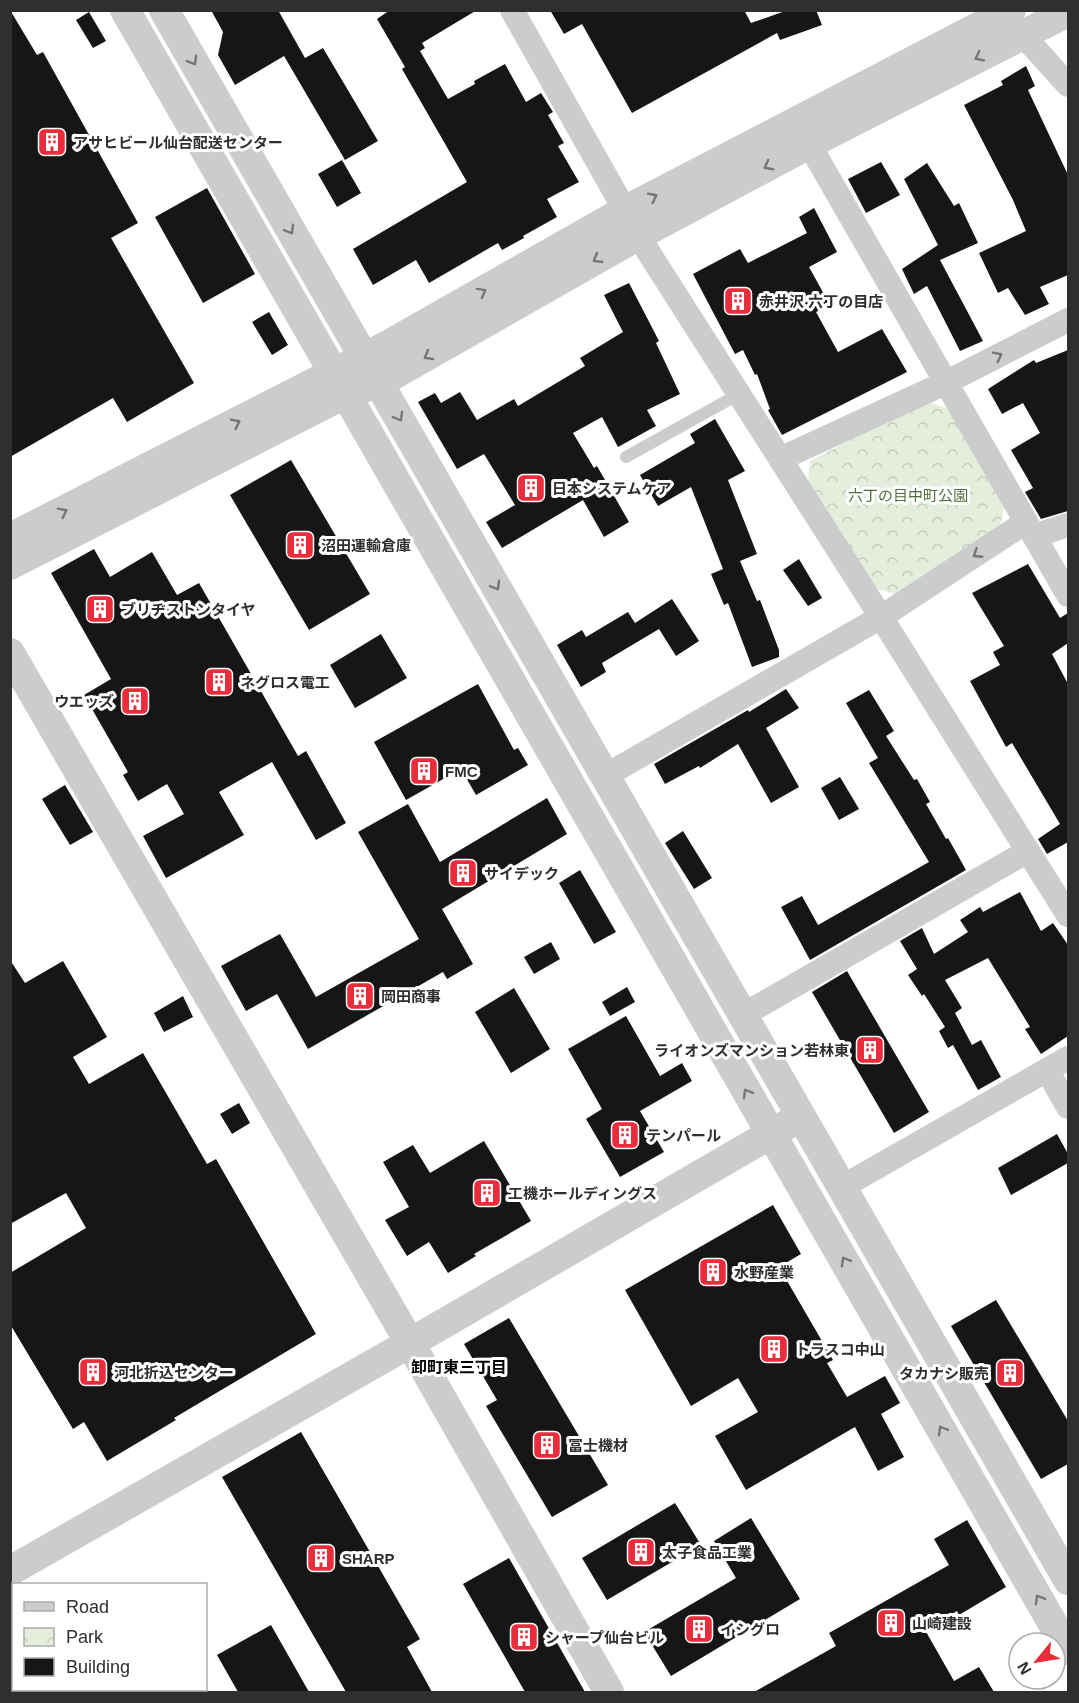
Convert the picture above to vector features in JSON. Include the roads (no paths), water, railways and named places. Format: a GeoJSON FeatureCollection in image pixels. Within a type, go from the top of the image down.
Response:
{"type":"FeatureCollection","features":[{"type":"Feature","properties":{"kind":"street"},"geometry":{"type":"LineString","coordinates":[[125,10],[1068,1650]]}},
{"type":"Feature","properties":{"kind":"street"},"geometry":{"type":"LineString","coordinates":[[164,10],[1068,1580]]}},
{"type":"Feature","properties":{"kind":"street"},"geometry":{"type":"LineString","coordinates":[[512,10],[632,223],[1068,915]]}},
{"type":"Feature","properties":{"kind":"street"},"geometry":{"type":"LineString","coordinates":[[10,565],[339,383],[363,358],[632,223],[1009,17],[1068,12]]}},
{"type":"Feature","properties":{"kind":"street"},"geometry":{"type":"LineString","coordinates":[[10,538],[339,383],[379,383],[632,223],[809,144],[1009,17]]}},
{"type":"Feature","properties":{"kind":"street"},"geometry":{"type":"LineString","coordinates":[[1009,17],[1068,85]]}},
{"type":"Feature","properties":{"kind":"street"},"geometry":{"type":"LineString","coordinates":[[809,144],[1068,595]]}},
{"type":"Feature","properties":{"kind":"street"},"geometry":{"type":"LineString","coordinates":[[780,459],[945,383],[1068,320]]}},
{"type":"Feature","properties":{"kind":"street"},"geometry":{"type":"LineString","coordinates":[[605,776],[1030,529],[1068,525]]}},
{"type":"Feature","properties":{"kind":"street"},"geometry":{"type":"LineString","coordinates":[[10,653],[410,1343],[609,1692]]}},
{"type":"Feature","properties":{"kind":"street"},"geometry":{"type":"LineString","coordinates":[[743,1015],[1028,851]]}},
{"type":"Feature","properties":{"kind":"street"},"geometry":{"type":"LineString","coordinates":[[842,1187],[1068,1058]]}},
{"type":"Feature","properties":{"kind":"street"},"geometry":{"type":"LineString","coordinates":[[1047,1070],[1068,1107]]}},
{"type":"Feature","properties":{"kind":"street"},"geometry":{"type":"LineString","coordinates":[[10,1571],[410,1343],[801,1116]]}},
{"type":"Feature","properties":{"kind":"lane"},"geometry":{"type":"LineString","coordinates":[[626,457],[739,394]]}},
{"type":"Feature","properties":{"kind":"place","name":"アサヒビール仙台配送センター"},"geometry":{"type":"Point","coordinates":[52,142]}},
{"type":"Feature","properties":{"kind":"place","name":"赤井沢 六丁の目店"},"geometry":{"type":"Point","coordinates":[738,301]}},
{"type":"Feature","properties":{"kind":"place","name":"日本システムケア"},"geometry":{"type":"Point","coordinates":[531,488]}},
{"type":"Feature","properties":{"kind":"place","name":"沼田運輸倉庫"},"geometry":{"type":"Point","coordinates":[300,545]}},
{"type":"Feature","properties":{"kind":"place","name":"ブリヂストンタイヤ"},"geometry":{"type":"Point","coordinates":[100,609]}},
{"type":"Feature","properties":{"kind":"place","name":"ネグロス電工"},"geometry":{"type":"Point","coordinates":[219,682]}},
{"type":"Feature","properties":{"kind":"place","name":"ウエッズ"},"geometry":{"type":"Point","coordinates":[135,701]}},
{"type":"Feature","properties":{"kind":"place","name":"FMC"},"geometry":{"type":"Point","coordinates":[424,771]}},
{"type":"Feature","properties":{"kind":"place","name":"サイデック"},"geometry":{"type":"Point","coordinates":[463,873]}},
{"type":"Feature","properties":{"kind":"place","name":"岡田商事"},"geometry":{"type":"Point","coordinates":[360,996]}},
{"type":"Feature","properties":{"kind":"place","name":"ライオンズマンション若林東"},"geometry":{"type":"Point","coordinates":[870,1050]}},
{"type":"Feature","properties":{"kind":"place","name":"テンパール"},"geometry":{"type":"Point","coordinates":[625,1135]}},
{"type":"Feature","properties":{"kind":"place","name":"工機ホールディングス"},"geometry":{"type":"Point","coordinates":[487,1193]}},
{"type":"Feature","properties":{"kind":"place","name":"水野産業"},"geometry":{"type":"Point","coordinates":[713,1272]}},
{"type":"Feature","properties":{"kind":"place","name":"トラスコ中山"},"geometry":{"type":"Point","coordinates":[774,1349]}},
{"type":"Feature","properties":{"kind":"place","name":"河北折込センター"},"geometry":{"type":"Point","coordinates":[93,1372]}},
{"type":"Feature","properties":{"kind":"place","name":"タカナシ販売"},"geometry":{"type":"Point","coordinates":[1010,1373]}},
{"type":"Feature","properties":{"kind":"place","name":"冨士機材"},"geometry":{"type":"Point","coordinates":[547,1445]}},
{"type":"Feature","properties":{"kind":"place","name":"太子食品工業"},"geometry":{"type":"Point","coordinates":[641,1552]}},
{"type":"Feature","properties":{"kind":"place","name":"SHARP"},"geometry":{"type":"Point","coordinates":[321,1558]}},
{"type":"Feature","properties":{"kind":"place","name":"山崎建設"},"geometry":{"type":"Point","coordinates":[891,1623]}},
{"type":"Feature","properties":{"kind":"place","name":"イシグロ"},"geometry":{"type":"Point","coordinates":[699,1629]}},
{"type":"Feature","properties":{"kind":"place","name":"シャープ仙台ビル"},"geometry":{"type":"Point","coordinates":[524,1637]}},
{"type":"Feature","properties":{"kind":"district","name":"卸町東三丁目"},"geometry":{"type":"Point","coordinates":[459,1367]}},
{"type":"Feature","properties":{"kind":"park label","name":"六丁の目中町公園"},"geometry":{"type":"Point","coordinates":[908,495]}}]}
